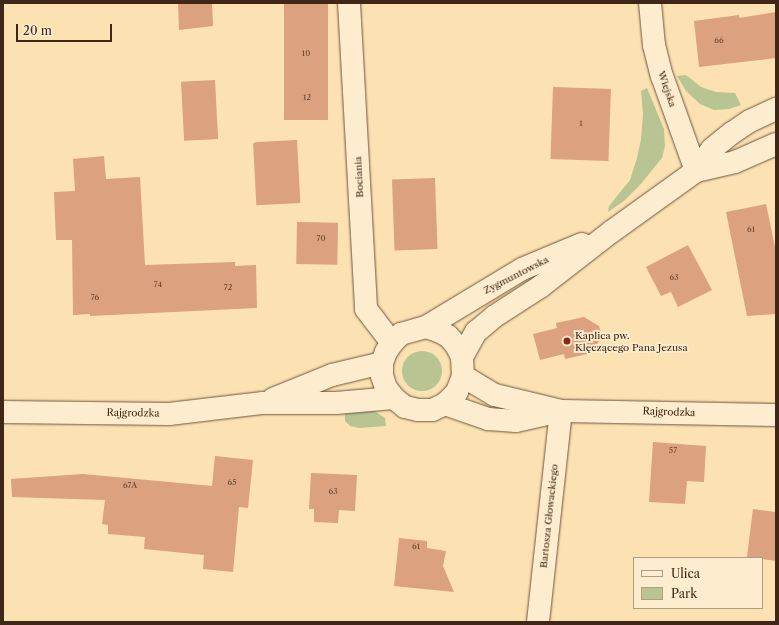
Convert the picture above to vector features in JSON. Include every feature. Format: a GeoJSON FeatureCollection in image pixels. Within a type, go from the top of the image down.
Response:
{"type":"FeatureCollection","features":[{"type":"Feature","properties":{"kind":"street","name":"Bociania"},"geometry":{"type":"LineString","coordinates":[[349,3],[366,309],[392,343]]}},
{"type":"Feature","properties":{"kind":"street","name":"Wiejska"},"geometry":{"type":"LineString","coordinates":[[650,3],[654,45],[662,76],[696,171]]}},
{"type":"Feature","properties":{"kind":"street","name":"Zygmuntowska"},"geometry":{"type":"LineString","coordinates":[[463,366],[476,332],[490,320],[540,287],[611,232],[696,171],[712,149],[732,133],[750,121],[776,110]]}},
{"type":"Feature","properties":{"kind":"street","name":"Zygmuntowska"},"geometry":{"type":"LineString","coordinates":[[696,171],[735,162],[776,144]]}},
{"type":"Feature","properties":{"kind":"street","name":"Zygmuntowska"},"geometry":{"type":"LineString","coordinates":[[426,327],[522,270],[611,232]]}},
{"type":"Feature","properties":{"kind":"street"},"geometry":{"type":"LineString","coordinates":[[426,327],[448,336],[456,345],[463,366],[457,392],[445,404],[432,410],[418,410],[405,407],[394,398],[386,388],[382,376],[382,363],[386,352],[401,334],[426,327]]}},
{"type":"Feature","properties":{"kind":"street","name":"Rajgrodzka"},"geometry":{"type":"LineString","coordinates":[[263,403],[332,375],[382,363]]}},
{"type":"Feature","properties":{"kind":"street","name":"Rajgrodzka"},"geometry":{"type":"LineString","coordinates":[[463,366],[496,395],[561,411],[776,416]]}},
{"type":"Feature","properties":{"kind":"street","name":"Rajgrodzka"},"geometry":{"type":"LineString","coordinates":[[3,412],[169,414],[263,403],[336,403],[394,398]]}},
{"type":"Feature","properties":{"kind":"street","name":"Rajgrodzka"},"geometry":{"type":"LineString","coordinates":[[445,404],[488,419],[516,422],[561,411]]}},
{"type":"Feature","properties":{"kind":"street","name":"Bartosza Głowackiego"},"geometry":{"type":"LineString","coordinates":[[538,622],[561,411]]}},
{"type":"Feature","properties":{"kind":"green space"},"geometry":{"type":"Polygon","coordinates":[[[686,75],[701,87],[716,92],[735,93],[741,105],[729,109],[714,110],[700,104],[686,91],[677,76],[686,75]]]}},
{"type":"Feature","properties":{"kind":"green space"},"geometry":{"type":"Polygon","coordinates":[[[647,88],[664,129],[665,146],[662,158],[640,185],[624,201],[608,212],[609,206],[630,180],[637,158],[641,139],[643,114],[641,91],[647,88]]]}},
{"type":"Feature","properties":{"kind":"green space"},"geometry":{"type":"Polygon","coordinates":[[[422,351],[433,354],[439,360],[442,371],[439,382],[433,388],[422,391],[411,388],[405,382],[402,371],[405,360],[411,354],[422,351]]]}},
{"type":"Feature","properties":{"kind":"green space"},"geometry":{"type":"Polygon","coordinates":[[[373,410],[385,418],[386,426],[359,428],[350,426],[345,421],[345,412],[373,410]]]}},
{"type":"Feature","properties":{"kind":"building"},"geometry":{"type":"Polygon","coordinates":[[[178,3],[212,3],[213,26],[179,30],[178,3]]]}},
{"type":"Feature","properties":{"kind":"building"},"geometry":{"type":"Polygon","coordinates":[[[284,3],[328,3],[328,120],[284,120],[284,3]]]}},
{"type":"Feature","properties":{"kind":"building"},"geometry":{"type":"Polygon","coordinates":[[[776,12],[776,58],[699,67],[694,21],[739,15],[739,18],[776,12]]]}},
{"type":"Feature","properties":{"kind":"building"},"geometry":{"type":"Polygon","coordinates":[[[215,80],[218,139],[184,141],[181,82],[215,80]]]}},
{"type":"Feature","properties":{"kind":"building"},"geometry":{"type":"Polygon","coordinates":[[[553,87],[611,89],[608,161],[550,159],[553,87]]]}},
{"type":"Feature","properties":{"kind":"building"},"geometry":{"type":"Polygon","coordinates":[[[297,140],[300,203],[256,205],[253,142],[297,140]]]}},
{"type":"Feature","properties":{"kind":"building"},"geometry":{"type":"Polygon","coordinates":[[[104,156],[106,179],[140,177],[145,265],[235,262],[235,266],[256,265],[257,308],[90,316],[90,314],[73,315],[72,240],[56,240],[54,192],[75,191],[73,159],[104,156]]]}},
{"type":"Feature","properties":{"kind":"building"},"geometry":{"type":"Polygon","coordinates":[[[435,178],[437,249],[395,250],[392,180],[435,178]]]}},
{"type":"Feature","properties":{"kind":"building"},"geometry":{"type":"Polygon","coordinates":[[[766,204],[776,252],[776,314],[747,316],[726,212],[766,204]]]}},
{"type":"Feature","properties":{"kind":"building"},"geometry":{"type":"Polygon","coordinates":[[[297,222],[338,223],[337,265],[296,264],[297,222]]]}},
{"type":"Feature","properties":{"kind":"building"},"geometry":{"type":"Polygon","coordinates":[[[688,245],[712,290],[678,307],[671,292],[661,296],[646,267],[688,245]]]}},
{"type":"Feature","properties":{"kind":"building","name":"Kaplica pw. Klęczącego Pana Jezusa"},"geometry":{"type":"Polygon","coordinates":[[[584,317],[599,326],[602,336],[592,353],[565,359],[564,354],[540,360],[533,334],[557,328],[556,323],[584,317]]]}},
{"type":"Feature","properties":{"kind":"building"},"geometry":{"type":"Polygon","coordinates":[[[653,442],[706,446],[704,482],[687,481],[685,504],[649,502],[653,442]]]}},
{"type":"Feature","properties":{"kind":"building"},"geometry":{"type":"Polygon","coordinates":[[[215,456],[253,460],[248,508],[239,507],[233,572],[203,569],[204,555],[144,549],[145,537],[108,534],[108,525],[102,524],[105,500],[12,497],[11,479],[83,474],[212,486],[215,456]]]}},
{"type":"Feature","properties":{"kind":"building"},"geometry":{"type":"Polygon","coordinates":[[[311,473],[357,475],[355,511],[339,510],[338,523],[314,522],[314,509],[309,509],[311,473]]]}},
{"type":"Feature","properties":{"kind":"building"},"geometry":{"type":"Polygon","coordinates":[[[753,509],[776,512],[776,561],[763,559],[763,557],[747,557],[753,509]]]}},
{"type":"Feature","properties":{"kind":"building"},"geometry":{"type":"Polygon","coordinates":[[[399,538],[427,541],[427,548],[446,551],[443,566],[454,592],[394,586],[399,538]]]}},
{"type":"Feature","properties":{"kind":"place","name":"Kaplica pw. Klęczącego Pana Jezusa"},"geometry":{"type":"Point","coordinates":[567,341]}}]}
